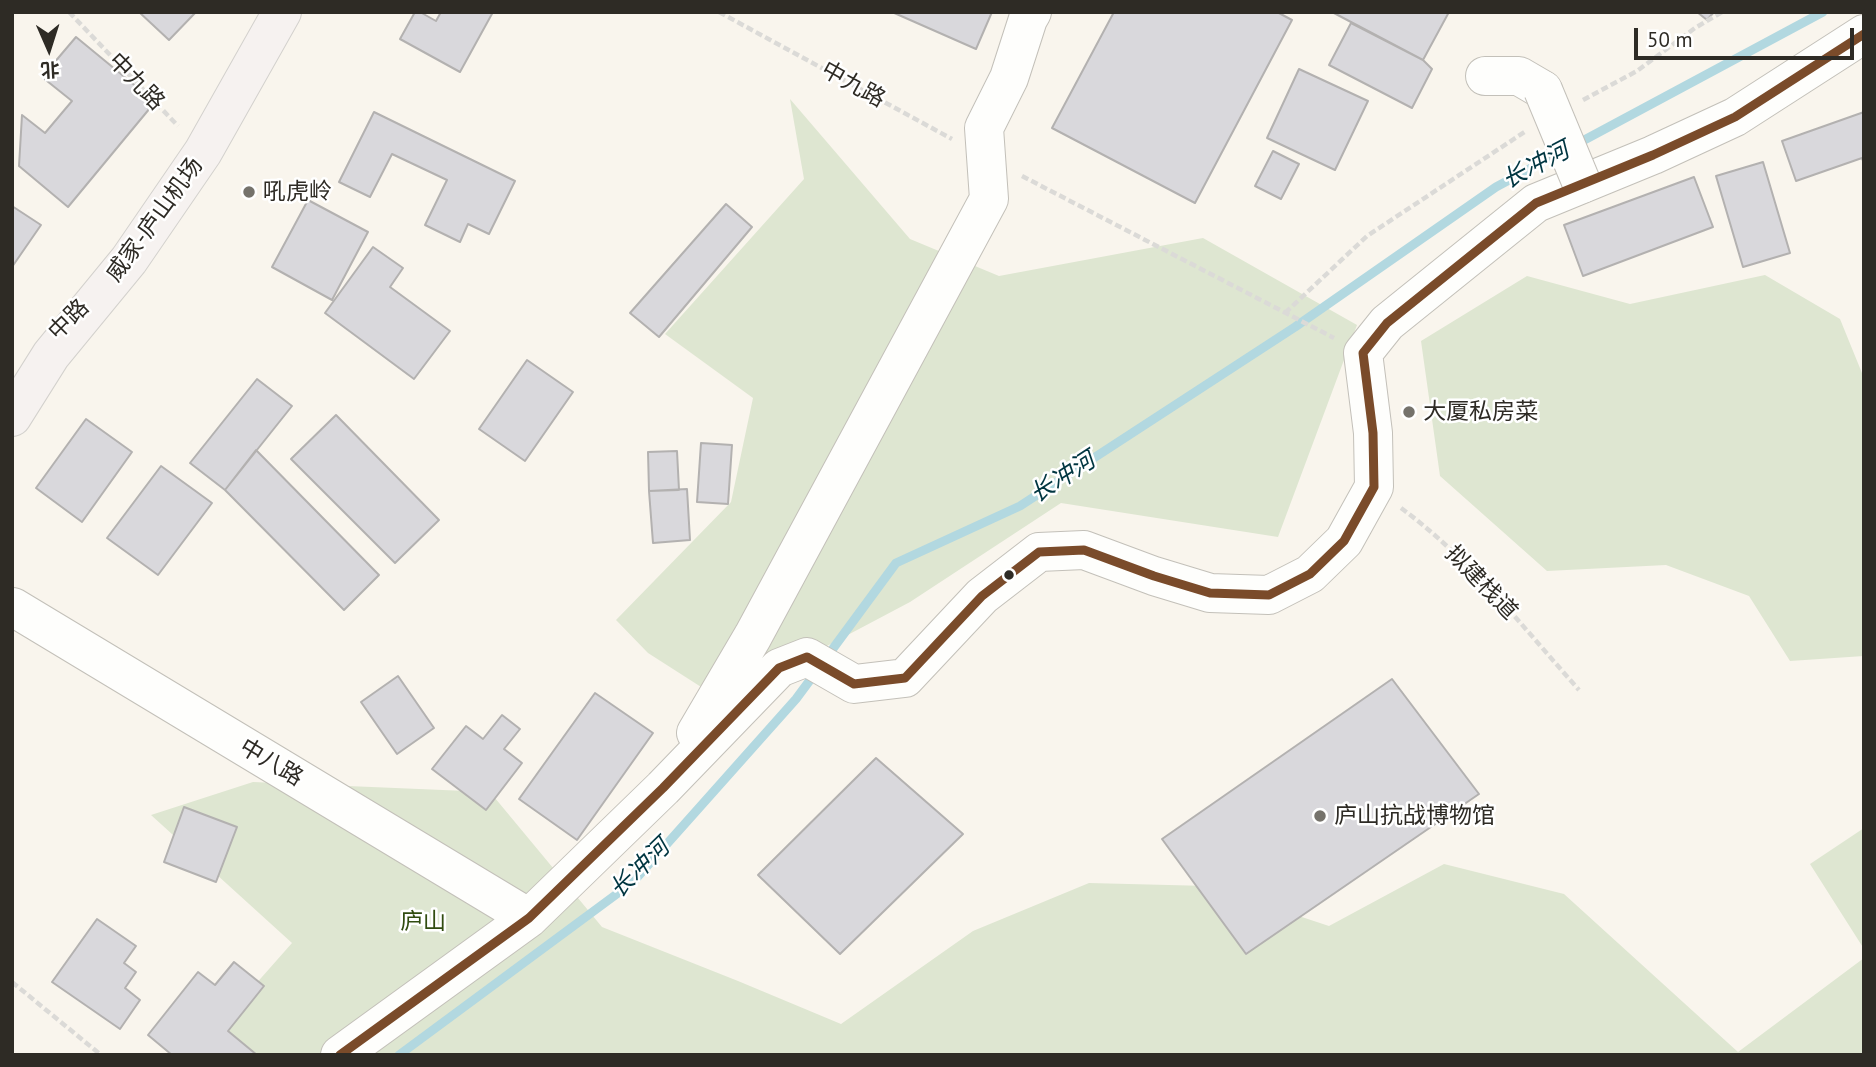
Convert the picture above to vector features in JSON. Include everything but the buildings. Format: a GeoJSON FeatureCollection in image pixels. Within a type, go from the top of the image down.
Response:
{"type":"FeatureCollection","features":[{"type":"Feature","properties":{"kind":"main road","name":"威家-庐山机场"},"geometry":{"type":"LineString","coordinates":[[12,417],[51,355],[129,260],[203,152],[282,12]]}},
{"type":"Feature","properties":{"kind":"street"},"geometry":{"type":"LineString","coordinates":[[663,788],[753,636],[989,199],[984,128],[1009,78],[1032,12]]}},
{"type":"Feature","properties":{"kind":"street"},"geometry":{"type":"LineString","coordinates":[[340,1055],[529,918],[663,788],[779,668],[807,657],[854,684],[905,677],[982,596],[1039,552],[1084,550],[1210,593],[1269,595],[1310,574],[1344,541],[1374,487],[1373,433],[1363,353],[1387,323],[1536,204],[1735,117],[1864,34]]}},
{"type":"Feature","properties":{"kind":"street"},"geometry":{"type":"LineString","coordinates":[[1485,76],[1519,76],[1560,96],[1582,184]]}},
{"type":"Feature","properties":{"kind":"street","name":"中路"},"geometry":{"type":"LineString","coordinates":[[12,382],[23,366],[129,260]]}},
{"type":"Feature","properties":{"kind":"street","name":"中八路"},"geometry":{"type":"LineString","coordinates":[[13,607],[529,918]]}},
{"type":"Feature","properties":{"kind":"path","name":"中九路"},"geometry":{"type":"LineString","coordinates":[[69,12],[203,152]]}},
{"type":"Feature","properties":{"kind":"path","name":"中九路"},"geometry":{"type":"LineString","coordinates":[[719,12],[986,158],[1363,353]]}},
{"type":"Feature","properties":{"kind":"path"},"geometry":{"type":"LineString","coordinates":[[1560,96],[1637,71],[1695,28],[1722,12]]}},
{"type":"Feature","properties":{"kind":"path"},"geometry":{"type":"LineString","coordinates":[[1285,313],[1367,236],[1530,128]]}},
{"type":"Feature","properties":{"kind":"path","name":"拟建栈道"},"geometry":{"type":"LineString","coordinates":[[1374,487],[1421,522],[1475,574],[1579,690]]}},
{"type":"Feature","properties":{"kind":"path"},"geometry":{"type":"LineString","coordinates":[[12,982],[101,1055]]}},
{"type":"Feature","properties":{"kind":"green space"},"geometry":{"type":"Polygon","coordinates":[[[790,99],[910,239],[999,276],[1203,238],[1357,325],[1278,537],[1061,503],[910,602],[723,701],[648,653],[616,620],[731,502],[753,398],[665,334],[804,179],[790,99]]]}},
{"type":"Feature","properties":{"kind":"green space"},"geometry":{"type":"Polygon","coordinates":[[[1765,275],[1840,319],[1864,378],[1864,656],[1790,661],[1749,596],[1666,565],[1547,571],[1440,476],[1421,341],[1527,276],[1630,304],[1765,275]]]}},
{"type":"Feature","properties":{"kind":"green space","name":"庐山"},"geometry":{"type":"Polygon","coordinates":[[[253,782],[490,792],[602,927],[841,1024],[973,931],[1089,883],[1208,886],[1329,926],[1444,864],[1564,894],[1738,1052],[1864,958],[1864,1055],[193,1055],[292,943],[151,815],[253,782]]]}},
{"type":"Feature","properties":{"kind":"green space"},"geometry":{"type":"Polygon","coordinates":[[[1864,828],[1864,949],[1810,864],[1864,828]]]}},
{"type":"Feature","properties":{"kind":"waterway","name":"长冲河"},"geometry":{"type":"LineString","coordinates":[[1575,145],[1823,12]]}},
{"type":"Feature","properties":{"kind":"waterway","name":"长冲河"},"geometry":{"type":"LineString","coordinates":[[826,658],[896,563],[1020,506],[1295,327],[1496,187],[1559,153]]}},
{"type":"Feature","properties":{"kind":"waterway","name":"长冲河"},"geometry":{"type":"LineString","coordinates":[[399,1055],[633,882],[796,699],[816,672]]}},
{"type":"Feature","properties":{"kind":"transit line"},"geometry":{"type":"LineString","coordinates":[[340,1055],[529,918],[663,788],[779,668],[807,657],[854,684],[905,678],[982,596],[1039,552],[1084,550],[1210,593],[1269,595],[1310,574],[1344,541],[1374,487],[1373,433],[1363,353],[1387,323],[1536,203],[1653,155],[1735,117],[1864,34]]}},
{"type":"Feature","properties":{"kind":"place","name":"吼虎岭"},"geometry":{"type":"Point","coordinates":[249,192]}},
{"type":"Feature","properties":{"kind":"place","name":"大厦私房菜"},"geometry":{"type":"Point","coordinates":[1409,412]}},
{"type":"Feature","properties":{"kind":"place","name":"庐山抗战博物馆"},"geometry":{"type":"Point","coordinates":[1320,816]}}]}
